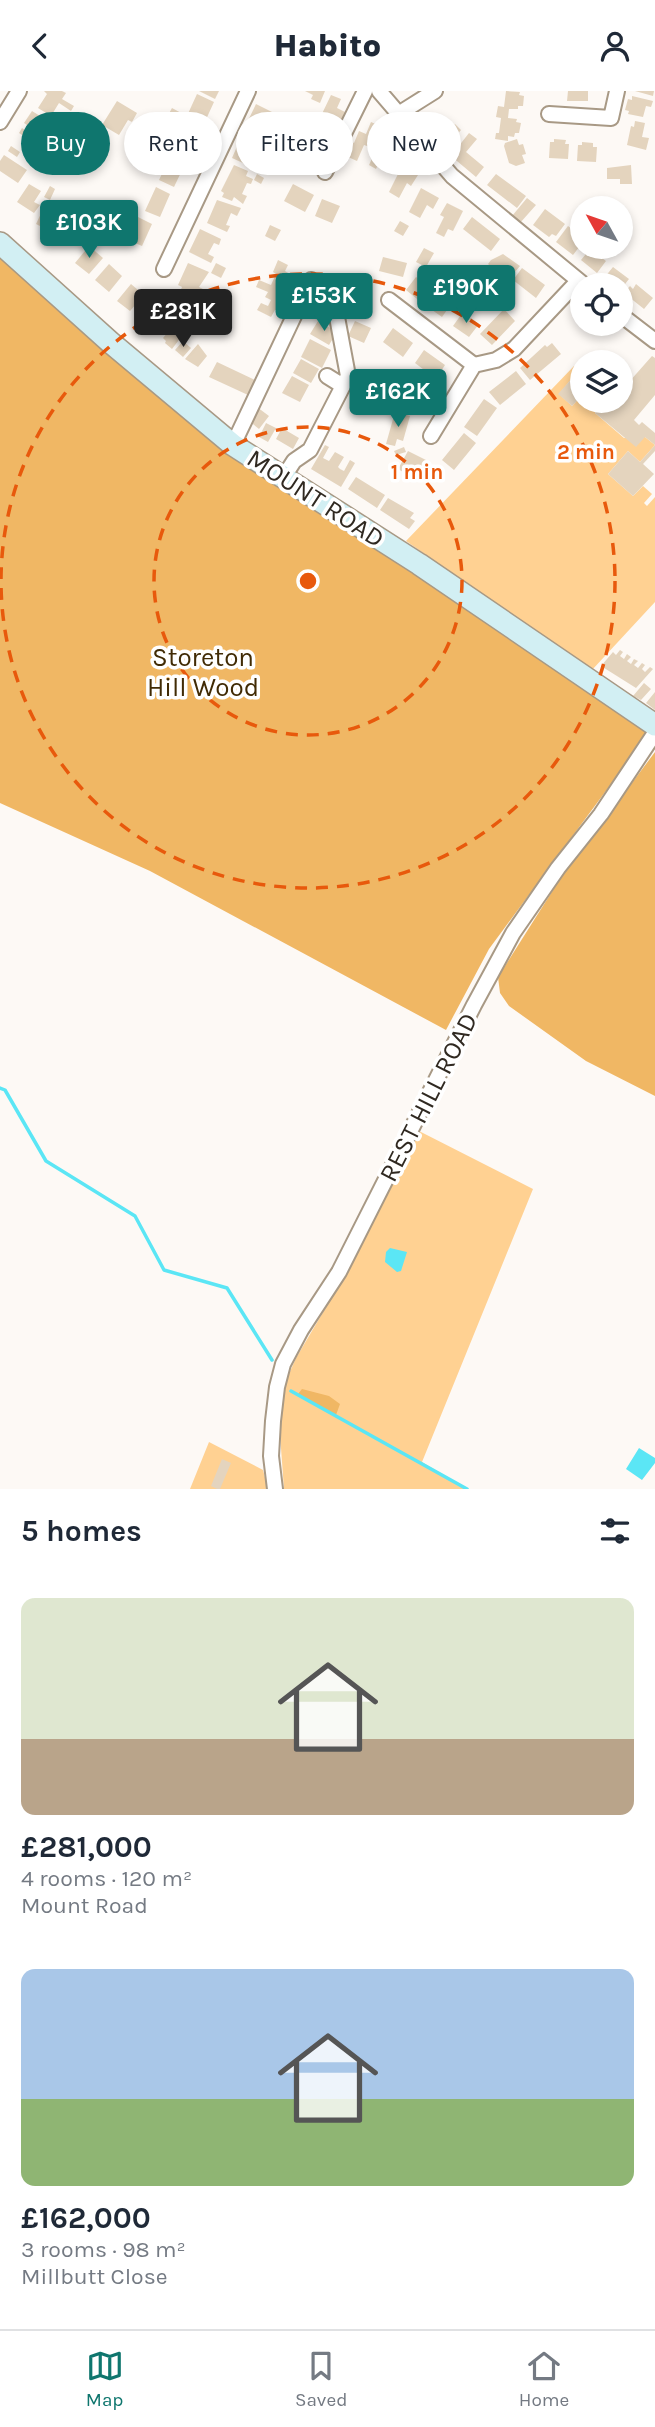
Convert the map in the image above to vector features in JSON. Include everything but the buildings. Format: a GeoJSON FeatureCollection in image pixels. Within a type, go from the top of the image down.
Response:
{"type":"FeatureCollection","features":[{"type":"Feature","properties":{"kind":"main road","name":"MOUNT ROAD"},"geometry":{"type":"LineString","coordinates":[[0,243],[110,342],[233,445],[419,564],[655,725]]}},
{"type":"Feature","properties":{"kind":"street"},"geometry":{"type":"LineString","coordinates":[[0,122],[19,91]]}},
{"type":"Feature","properties":{"kind":"street"},"geometry":{"type":"LineString","coordinates":[[164,269],[248,91]]}},
{"type":"Feature","properties":{"kind":"street"},"geometry":{"type":"LineString","coordinates":[[353,115],[365,91]]}},
{"type":"Feature","properties":{"kind":"street"},"geometry":{"type":"LineString","coordinates":[[379,91],[399,112]]}},
{"type":"Feature","properties":{"kind":"street"},"geometry":{"type":"LineString","coordinates":[[402,112],[435,91]]}},
{"type":"Feature","properties":{"kind":"street"},"geometry":{"type":"LineString","coordinates":[[549,114],[611,118],[617,91]]}},
{"type":"Feature","properties":{"kind":"street"},"geometry":{"type":"LineString","coordinates":[[451,175],[570,274]]}},
{"type":"Feature","properties":{"kind":"street"},"geometry":{"type":"LineString","coordinates":[[233,445],[311,280]]}},
{"type":"Feature","properties":{"kind":"street"},"geometry":{"type":"LineString","coordinates":[[389,300],[474,365],[496,361],[514,349],[570,294]]}},
{"type":"Feature","properties":{"kind":"street"},"geometry":{"type":"LineString","coordinates":[[283,478],[293,461],[310,450],[348,376],[337,317]]}},
{"type":"Feature","properties":{"kind":"street"},"geometry":{"type":"LineString","coordinates":[[633,324],[655,341]]}},
{"type":"Feature","properties":{"kind":"street"},"geometry":{"type":"LineString","coordinates":[[431,436],[474,365]]}},
{"type":"Feature","properties":{"kind":"street"},"geometry":{"type":"LineString","coordinates":[[327,376],[343,386]]}},
{"type":"Feature","properties":{"kind":"street","name":"REST HILL ROAD"},"geometry":{"type":"LineString","coordinates":[[275,1489],[271,1456],[273,1421],[276,1387],[283,1364],[301,1330],[339,1272],[513,933],[558,868],[601,814],[655,733]]}},
{"type":"Feature","properties":{"kind":"shaded area"},"geometry":{"type":"Polygon","coordinates":[[[570,370],[570,381],[559,394],[570,404],[570,413],[595,413],[624,438],[645,437],[655,445],[640,462],[628,451],[608,474],[633,496],[643,486],[652,494],[644,503],[647,506],[655,497],[655,602],[592,670],[406,541],[570,370]]]}},
{"type":"Feature","properties":{"kind":"shaded area"},"geometry":{"type":"Polygon","coordinates":[[[419,1131],[533,1189],[422,1462],[467,1489],[284,1489],[279,1421],[284,1385],[296,1358],[345,1275],[419,1131]]]}},
{"type":"Feature","properties":{"kind":"shaded area"},"geometry":{"type":"Polygon","coordinates":[[[209,1442],[263,1470],[268,1489],[190,1489],[209,1442]]]}},
{"type":"Feature","properties":{"kind":"green space","name":"Storeton Hill Wood"},"geometry":{"type":"Polygon","coordinates":[[[0,251],[208,435],[651,730],[489,949],[446,1030],[150,871],[0,803],[0,251]]]}},
{"type":"Feature","properties":{"kind":"green space"},"geometry":{"type":"Polygon","coordinates":[[[655,752],[655,1096],[586,1061],[509,1006],[500,993],[498,977],[560,879],[655,752]]]}},
{"type":"Feature","properties":{"kind":"green space"},"geometry":{"type":"Polygon","coordinates":[[[302,1389],[329,1396],[340,1404],[336,1415],[298,1394],[302,1389]]]}},
{"type":"Feature","properties":{"kind":"water"},"geometry":{"type":"Polygon","coordinates":[[[390,1248],[407,1252],[401,1271],[397,1272],[385,1262],[386,1252],[390,1248]]]}},
{"type":"Feature","properties":{"kind":"water"},"geometry":{"type":"Polygon","coordinates":[[[639,1448],[655,1458],[655,1463],[642,1480],[626,1469],[639,1448]]]}},
{"type":"Feature","properties":{"kind":"waterway"},"geometry":{"type":"LineString","coordinates":[[0,1088],[5,1090],[46,1161],[135,1216],[164,1270],[227,1288],[272,1360]]}},
{"type":"Feature","properties":{"kind":"waterway"},"geometry":{"type":"LineString","coordinates":[[291,1391],[467,1489]]}}]}
